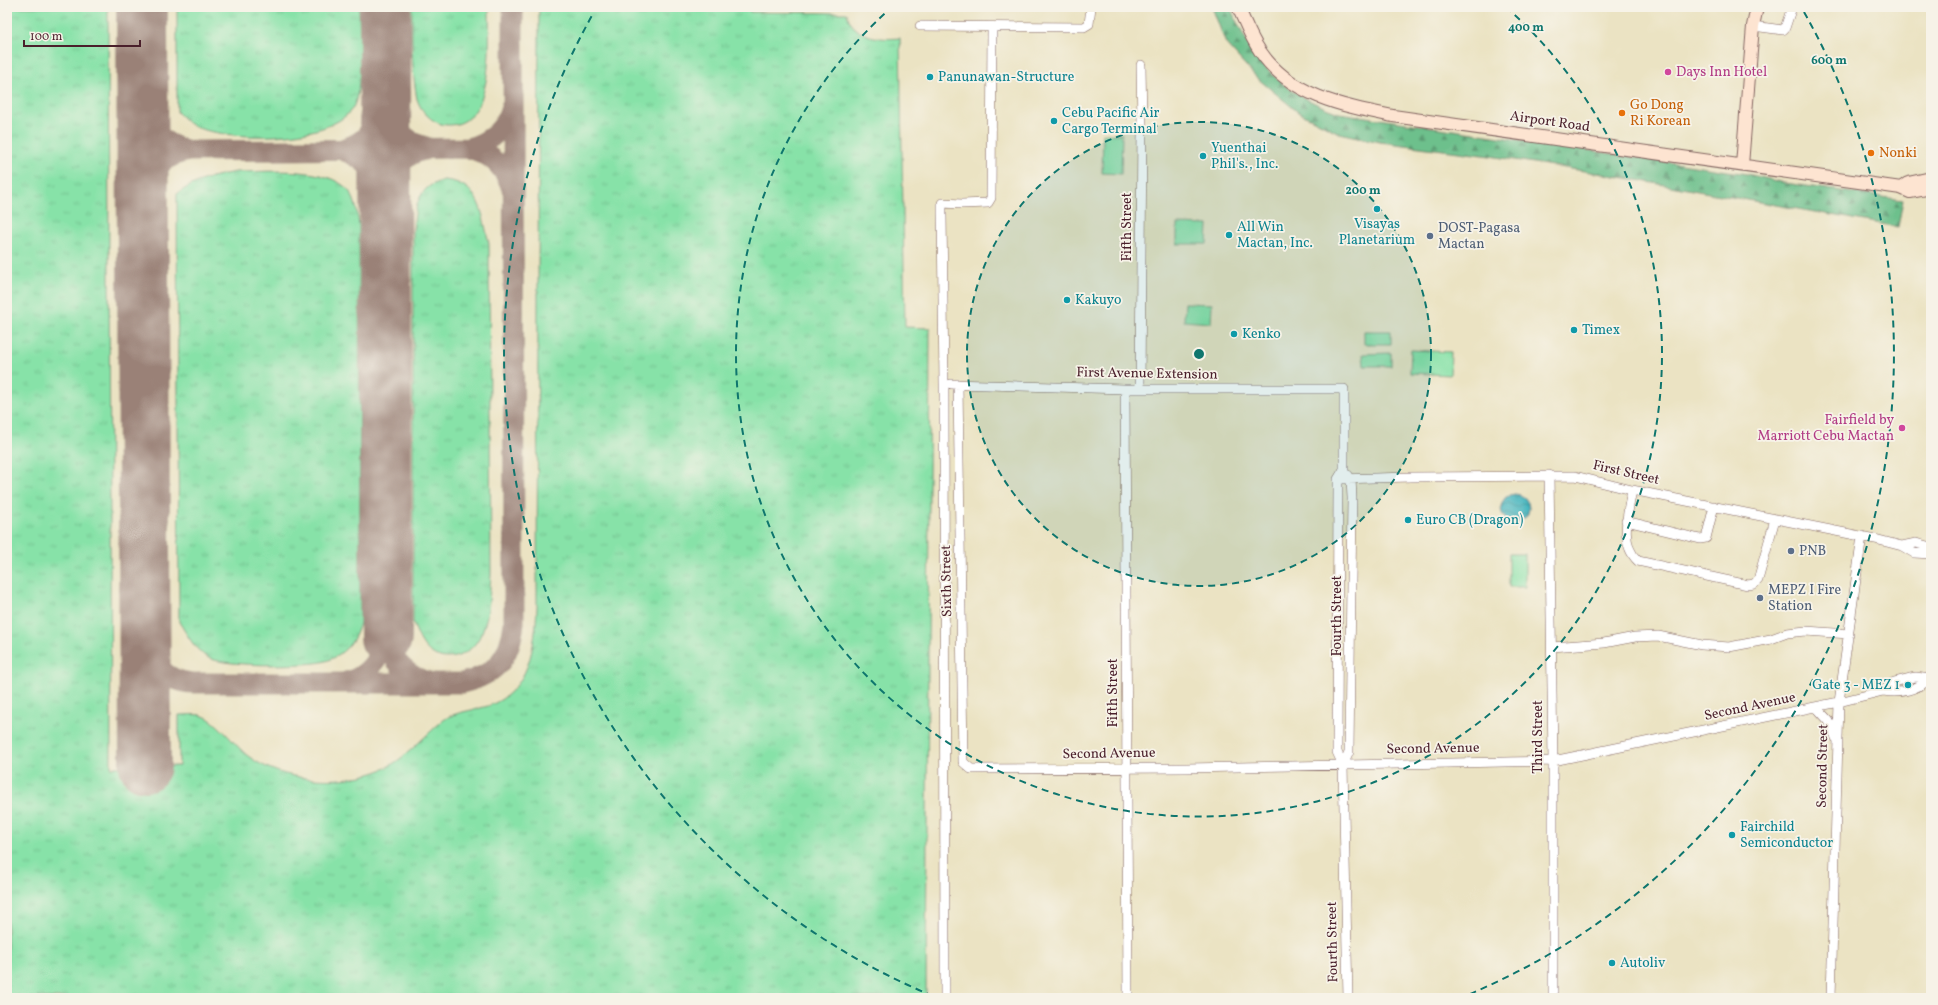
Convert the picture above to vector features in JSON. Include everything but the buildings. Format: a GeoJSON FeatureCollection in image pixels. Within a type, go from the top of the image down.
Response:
{"type":"FeatureCollection","features":[{"type":"Feature","properties":{"kind":"street"},"geometry":{"type":"LineString","coordinates":[[920,26],[1084,27],[1089,24],[1091,7]]}},
{"type":"Feature","properties":{"kind":"street","name":"Airport Road"},"geometry":{"type":"LineString","coordinates":[[1238,7],[1260,51],[1278,71],[1295,85],[1316,97],[1340,105],[1393,116],[1901,188],[1910,192],[1928,191]]}},
{"type":"Feature","properties":{"kind":"street"},"geometry":{"type":"LineString","coordinates":[[1742,165],[1753,26],[1757,7]]}},
{"type":"Feature","properties":{"kind":"street"},"geometry":{"type":"LineString","coordinates":[[1753,26],[1783,30],[1792,7]]}},
{"type":"Feature","properties":{"kind":"street"},"geometry":{"type":"LineString","coordinates":[[945,998],[944,384],[942,203],[988,203],[991,198],[992,27]]}},
{"type":"Feature","properties":{"kind":"street","name":"Fifth Street"},"geometry":{"type":"LineString","coordinates":[[1140,389],[1141,65]]}},
{"type":"Feature","properties":{"kind":"street"},"geometry":{"type":"LineString","coordinates":[[1901,188],[1908,183],[1931,178]]}},
{"type":"Feature","properties":{"kind":"street","name":"First Avenue Extension"},"geometry":{"type":"LineString","coordinates":[[954,384],[1125,389],[1344,389],[1344,469]]}},
{"type":"Feature","properties":{"kind":"street","name":"Sixth Street"},"geometry":{"type":"LineString","coordinates":[[954,384],[963,762],[966,766],[976,770]]}},
{"type":"Feature","properties":{"kind":"street","name":"Fifth Street"},"geometry":{"type":"LineString","coordinates":[[1125,389],[1128,998]]}},
{"type":"Feature","properties":{"kind":"street"},"geometry":{"type":"LineString","coordinates":[[1338,480],[1344,469],[1352,479]]}},
{"type":"Feature","properties":{"kind":"street","name":"First Street"},"geometry":{"type":"LineString","coordinates":[[1338,480],[1549,475],[1575,476],[1632,490],[1862,536],[1902,546],[1914,553],[1931,554]]}},
{"type":"Feature","properties":{"kind":"street","name":"Third Street"},"geometry":{"type":"LineString","coordinates":[[1549,475],[1553,761],[1553,998]]}},
{"type":"Feature","properties":{"kind":"street","name":"Fourth Street"},"geometry":{"type":"LineString","coordinates":[[1343,765],[1350,752],[1352,479]]}},
{"type":"Feature","properties":{"kind":"street","name":"Fourth Street"},"geometry":{"type":"LineString","coordinates":[[1338,480],[1337,752],[1343,765],[1348,998]]}},
{"type":"Feature","properties":{"kind":"street"},"geometry":{"type":"LineString","coordinates":[[1632,490],[1626,521],[1630,549],[1638,562],[1748,585],[1754,584],[1758,580],[1775,519]]}},
{"type":"Feature","properties":{"kind":"street"},"geometry":{"type":"LineString","coordinates":[[1339,497],[1352,498]]}},
{"type":"Feature","properties":{"kind":"street"},"geometry":{"type":"LineString","coordinates":[[1626,521],[1700,539],[1706,538],[1714,506]]}},
{"type":"Feature","properties":{"kind":"street","name":"Second Street"},"geometry":{"type":"LineString","coordinates":[[1831,998],[1839,702],[1862,536]]}},
{"type":"Feature","properties":{"kind":"street","name":"First Street"},"geometry":{"type":"LineString","coordinates":[[1902,546],[1916,543],[1931,547]]}},
{"type":"Feature","properties":{"kind":"street"},"geometry":{"type":"LineString","coordinates":[[1338,558],[1351,558]]}},
{"type":"Feature","properties":{"kind":"street"},"geometry":{"type":"LineString","coordinates":[[1338,611],[1351,611]]}},
{"type":"Feature","properties":{"kind":"street"},"geometry":{"type":"LineString","coordinates":[[1552,647],[1604,643],[1635,637],[1658,636],[1702,645],[1729,647],[1771,640],[1787,633],[1806,630],[1849,634]]}},
{"type":"Feature","properties":{"kind":"street"},"geometry":{"type":"LineString","coordinates":[[1338,659],[1351,658]]}},
{"type":"Feature","properties":{"kind":"street","name":"Second Avenue"},"geometry":{"type":"LineString","coordinates":[[976,770],[1553,761],[1839,702],[1883,691],[1894,682],[1910,678],[1916,677],[1931,679]]}},
{"type":"Feature","properties":{"kind":"street"},"geometry":{"type":"LineString","coordinates":[[1816,707],[1821,710],[1829,721],[1838,742]]}},
{"type":"Feature","properties":{"kind":"green space"},"geometry":{"type":"Polygon","coordinates":[[[7,7],[108,7],[111,767],[179,766],[179,715],[200,715],[212,721],[248,756],[262,765],[293,776],[327,780],[361,776],[384,769],[404,756],[450,716],[488,706],[502,699],[513,690],[521,678],[528,666],[532,652],[537,607],[539,7],[750,7],[750,12],[847,13],[854,27],[860,32],[875,37],[900,38],[905,327],[930,328],[926,998],[7,998],[7,7]]]}},
{"type":"Feature","properties":{"kind":"green space"},"geometry":{"type":"Polygon","coordinates":[[[177,7],[359,7],[359,75],[356,101],[352,109],[340,120],[322,128],[301,133],[277,136],[229,134],[209,131],[193,126],[177,112],[177,7]]]}},
{"type":"Feature","properties":{"kind":"green space"},"geometry":{"type":"Polygon","coordinates":[[[412,7],[489,7],[489,59],[482,97],[474,112],[463,122],[443,125],[434,121],[421,108],[418,102],[413,66],[412,7]]]}},
{"type":"Feature","properties":{"kind":"green space"},"geometry":{"type":"Polygon","coordinates":[[[1212,7],[1230,7],[1249,45],[1272,74],[1285,86],[1318,105],[1339,113],[1747,174],[1785,183],[1903,200],[1898,227],[1609,175],[1490,156],[1380,142],[1339,133],[1298,112],[1257,78],[1226,44],[1212,7]]]}},
{"type":"Feature","properties":{"kind":"green space"},"geometry":{"type":"Polygon","coordinates":[[[1103,134],[1122,134],[1121,174],[1102,173],[1103,134]]]}},
{"type":"Feature","properties":{"kind":"green space"},"geometry":{"type":"Polygon","coordinates":[[[277,171],[321,175],[344,186],[348,190],[355,204],[358,215],[360,623],[357,633],[346,649],[335,657],[322,662],[263,665],[228,663],[215,660],[207,657],[198,650],[179,622],[177,194],[191,185],[205,179],[236,172],[277,171]]]}},
{"type":"Feature","properties":{"kind":"green space"},"geometry":{"type":"Polygon","coordinates":[[[444,180],[456,182],[466,187],[473,194],[481,211],[489,244],[491,575],[489,599],[483,631],[479,638],[470,649],[451,658],[437,656],[430,652],[424,646],[413,623],[413,230],[417,205],[423,192],[435,183],[444,180]]]}},
{"type":"Feature","properties":{"kind":"green space"},"geometry":{"type":"Polygon","coordinates":[[[1177,224],[1208,225],[1207,244],[1177,244],[1177,224]]]}},
{"type":"Feature","properties":{"kind":"green space"},"geometry":{"type":"Polygon","coordinates":[[[1185,303],[1212,304],[1211,323],[1184,321],[1185,303]]]}},
{"type":"Feature","properties":{"kind":"green space"},"geometry":{"type":"Polygon","coordinates":[[[1364,331],[1391,331],[1391,344],[1364,344],[1364,331]]]}},
{"type":"Feature","properties":{"kind":"green space"},"geometry":{"type":"Polygon","coordinates":[[[1411,350],[1451,352],[1450,375],[1410,373],[1411,350]]]}},
{"type":"Feature","properties":{"kind":"green space"},"geometry":{"type":"Polygon","coordinates":[[[1391,353],[1391,366],[1364,366],[1363,354],[1391,353]]]}},
{"type":"Feature","properties":{"kind":"green space"},"geometry":{"type":"Polygon","coordinates":[[[1509,554],[1525,554],[1525,587],[1509,587],[1509,554]]]}},
{"type":"Feature","properties":{"kind":"water"},"geometry":{"type":"Polygon","coordinates":[[[1515,494],[1525,498],[1529,508],[1525,518],[1515,522],[1505,518],[1501,508],[1505,498],[1515,494]]]}},
{"type":"Feature","properties":{"kind":"taxiway"},"geometry":{"type":"LineString","coordinates":[[144,637],[150,654],[160,669],[174,678],[192,683],[462,683],[474,680],[492,670],[505,655],[509,646],[514,623],[513,7]]}},
{"type":"Feature","properties":{"kind":"taxiway"},"geometry":{"type":"LineString","coordinates":[[386,101],[391,117],[399,130],[411,141],[426,147]]}},
{"type":"Feature","properties":{"kind":"taxiway"},"geometry":{"type":"LineString","coordinates":[[345,148],[360,141],[372,130],[380,117],[386,101]]}},
{"type":"Feature","properties":{"kind":"taxiway"},"geometry":{"type":"LineString","coordinates":[[143,193],[154,170],[166,160],[181,153],[190,151],[468,148],[483,142],[496,134],[509,115],[511,107]]}},
{"type":"Feature","properties":{"kind":"taxiway"},"geometry":{"type":"LineString","coordinates":[[143,117],[157,135],[175,146],[190,151]]}},
{"type":"Feature","properties":{"kind":"taxiway"},"geometry":{"type":"LineString","coordinates":[[468,148],[483,153],[496,162],[505,174],[512,189]]}},
{"type":"Feature","properties":{"kind":"taxiway"},"geometry":{"type":"LineString","coordinates":[[342,150],[358,157],[370,168],[379,181],[386,197]]}},
{"type":"Feature","properties":{"kind":"taxiway"},"geometry":{"type":"LineString","coordinates":[[386,197],[387,189],[397,167],[409,156],[424,150]]}},
{"type":"Feature","properties":{"kind":"taxiway"},"geometry":{"type":"LineString","coordinates":[[386,638],[388,646],[401,666],[407,672],[421,680],[429,682]]}},
{"type":"Feature","properties":{"kind":"taxiway"},"geometry":{"type":"LineString","coordinates":[[346,682],[361,676],[372,666],[377,659],[386,638]]}},
{"type":"Feature","properties":{"kind":"runway"},"geometry":{"type":"LineString","coordinates":[[142,7],[145,766]]}},
{"type":"Feature","properties":{"kind":"runway"},"geometry":{"type":"LineString","coordinates":[[385,7],[386,638]]}},
{"type":"Feature","properties":{"kind":"place","name":"Days Inn Hotel"},"geometry":{"type":"Point","coordinates":[1668,72]}},
{"type":"Feature","properties":{"kind":"place","name":"Panunawan-Structure"},"geometry":{"type":"Point","coordinates":[930,77]}},
{"type":"Feature","properties":{"kind":"place","name":"Go Dong Ri Korean"},"geometry":{"type":"Point","coordinates":[1622,113]}},
{"type":"Feature","properties":{"kind":"place","name":"Cebu Pacific Air Cargo Terminal"},"geometry":{"type":"Point","coordinates":[1054,121]}},
{"type":"Feature","properties":{"kind":"place","name":"Nonki"},"geometry":{"type":"Point","coordinates":[1871,153]}},
{"type":"Feature","properties":{"kind":"place","name":"Yuenthai Phil's., Inc."},"geometry":{"type":"Point","coordinates":[1203,156]}},
{"type":"Feature","properties":{"kind":"place","name":"Visayas Planetarium"},"geometry":{"type":"Point","coordinates":[1377,209]}},
{"type":"Feature","properties":{"kind":"place","name":"All Win Mactan, Inc."},"geometry":{"type":"Point","coordinates":[1229,235]}},
{"type":"Feature","properties":{"kind":"place","name":"DOST-Pagasa Mactan"},"geometry":{"type":"Point","coordinates":[1430,236]}},
{"type":"Feature","properties":{"kind":"place","name":"Kakuyo"},"geometry":{"type":"Point","coordinates":[1067,300]}},
{"type":"Feature","properties":{"kind":"place","name":"Timex"},"geometry":{"type":"Point","coordinates":[1574,330]}},
{"type":"Feature","properties":{"kind":"place","name":"Kenko"},"geometry":{"type":"Point","coordinates":[1234,334]}},
{"type":"Feature","properties":{"kind":"place","name":"Fairfield by Marriott Cebu Mactan"},"geometry":{"type":"Point","coordinates":[1902,428]}},
{"type":"Feature","properties":{"kind":"place","name":"Euro CB (Dragon)"},"geometry":{"type":"Point","coordinates":[1408,520]}},
{"type":"Feature","properties":{"kind":"place","name":"PNB"},"geometry":{"type":"Point","coordinates":[1791,551]}},
{"type":"Feature","properties":{"kind":"place","name":"MEPZ I Fire Station"},"geometry":{"type":"Point","coordinates":[1760,598]}},
{"type":"Feature","properties":{"kind":"place","name":"Gate 3 - MEZ 1"},"geometry":{"type":"Point","coordinates":[1908,685]}},
{"type":"Feature","properties":{"kind":"place","name":"Fairchild Semiconductor"},"geometry":{"type":"Point","coordinates":[1732,835]}},
{"type":"Feature","properties":{"kind":"place","name":"Autoliv"},"geometry":{"type":"Point","coordinates":[1612,963]}}]}
